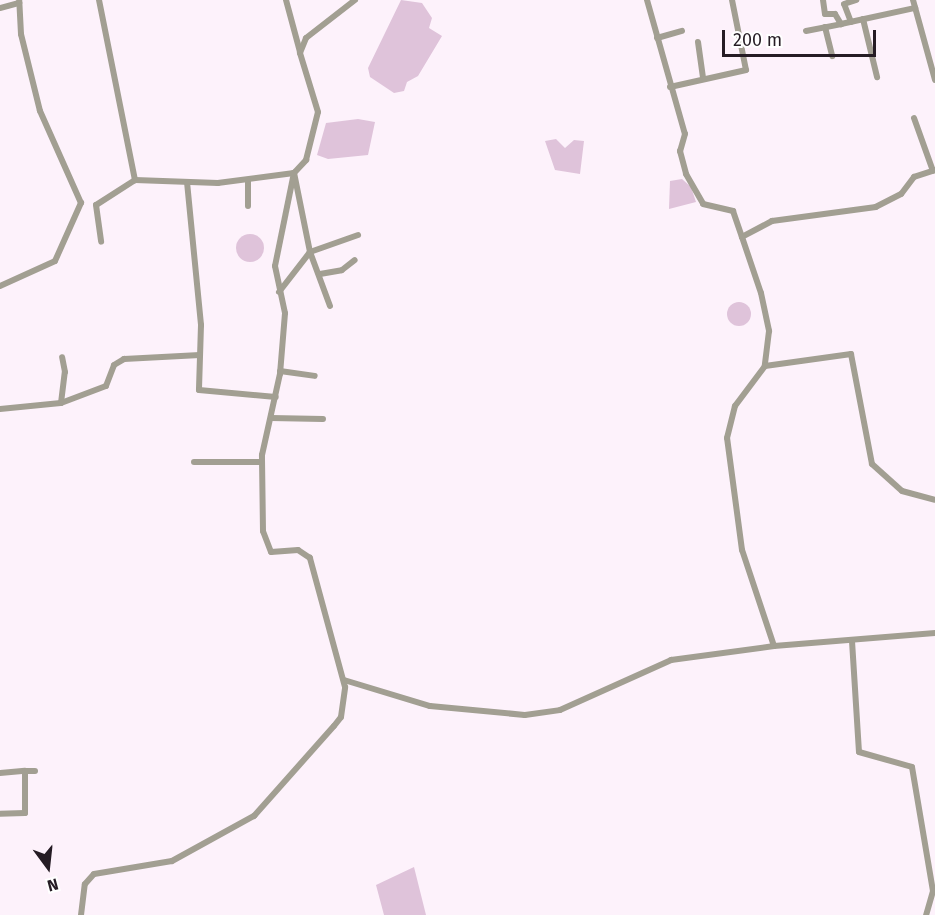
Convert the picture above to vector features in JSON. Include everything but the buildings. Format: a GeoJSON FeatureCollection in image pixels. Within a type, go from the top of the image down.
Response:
{"type":"FeatureCollection","features":[{"type":"Feature","properties":{"kind":"street"},"geometry":{"type":"LineString","coordinates":[[99,0],[135,180]]}},
{"type":"Feature","properties":{"kind":"street"},"geometry":{"type":"LineString","coordinates":[[81,915],[85,884],[94,874],[172,861],[254,816],[341,717],[344,680],[310,558],[298,550],[271,552],[263,531],[262,462],[276,397],[285,313],[279,292],[276,259],[294,172],[306,160],[318,112],[286,0]]}},
{"type":"Feature","properties":{"kind":"street"},"geometry":{"type":"LineString","coordinates":[[300,53],[306,38],[355,0]]}},
{"type":"Feature","properties":{"kind":"street"},"geometry":{"type":"LineString","coordinates":[[647,0],[685,134],[680,151],[686,174],[703,204],[733,211],[769,331],[765,366],[735,406],[727,438],[742,550],[774,646]]}},
{"type":"Feature","properties":{"kind":"street"},"geometry":{"type":"LineString","coordinates":[[670,87],[746,70],[732,0]]}},
{"type":"Feature","properties":{"kind":"street"},"geometry":{"type":"LineString","coordinates":[[823,0],[825,14],[835,14],[841,24]]}},
{"type":"Feature","properties":{"kind":"street"},"geometry":{"type":"LineString","coordinates":[[851,22],[844,4],[856,0]]}},
{"type":"Feature","properties":{"kind":"street"},"geometry":{"type":"LineString","coordinates":[[913,0],[933,65],[935,80]]}},
{"type":"Feature","properties":{"kind":"street"},"geometry":{"type":"LineString","coordinates":[[0,8],[19,1],[21,34],[40,111],[81,203],[55,261],[0,286]]}},
{"type":"Feature","properties":{"kind":"street"},"geometry":{"type":"LineString","coordinates":[[806,31],[915,8]]}},
{"type":"Feature","properties":{"kind":"street"},"geometry":{"type":"LineString","coordinates":[[863,19],[877,77]]}},
{"type":"Feature","properties":{"kind":"street"},"geometry":{"type":"LineString","coordinates":[[825,27],[832,56]]}},
{"type":"Feature","properties":{"kind":"street"},"geometry":{"type":"LineString","coordinates":[[657,38],[682,31]]}},
{"type":"Feature","properties":{"kind":"street"},"geometry":{"type":"LineString","coordinates":[[698,42],[703,77]]}},
{"type":"Feature","properties":{"kind":"street"},"geometry":{"type":"LineString","coordinates":[[742,237],[772,221],[876,207],[901,194],[914,177],[934,170],[914,118]]}},
{"type":"Feature","properties":{"kind":"street"},"geometry":{"type":"LineString","coordinates":[[81,203],[96,205],[135,180],[187,182],[248,180],[294,172]]}},
{"type":"Feature","properties":{"kind":"street"},"geometry":{"type":"LineString","coordinates":[[294,172],[310,252],[330,306]]}},
{"type":"Feature","properties":{"kind":"street"},"geometry":{"type":"LineString","coordinates":[[248,180],[248,206]]}},
{"type":"Feature","properties":{"kind":"street"},"geometry":{"type":"LineString","coordinates":[[187,182],[198,280],[199,390],[276,397]]}},
{"type":"Feature","properties":{"kind":"street"},"geometry":{"type":"LineString","coordinates":[[96,205],[101,242]]}},
{"type":"Feature","properties":{"kind":"street"},"geometry":{"type":"LineString","coordinates":[[279,292],[310,252],[358,235]]}},
{"type":"Feature","properties":{"kind":"street"},"geometry":{"type":"LineString","coordinates":[[320,274],[342,270],[355,260]]}},
{"type":"Feature","properties":{"kind":"street"},"geometry":{"type":"LineString","coordinates":[[765,366],[851,354],[872,464],[902,491],[935,500]]}},
{"type":"Feature","properties":{"kind":"street"},"geometry":{"type":"LineString","coordinates":[[0,409],[61,403],[106,386],[114,364],[124,359],[200,355]]}},
{"type":"Feature","properties":{"kind":"street"},"geometry":{"type":"LineString","coordinates":[[61,403],[65,372],[62,357]]}},
{"type":"Feature","properties":{"kind":"street"},"geometry":{"type":"LineString","coordinates":[[280,371],[315,376]]}},
{"type":"Feature","properties":{"kind":"street"},"geometry":{"type":"LineString","coordinates":[[271,418],[323,419]]}},
{"type":"Feature","properties":{"kind":"street"},"geometry":{"type":"LineString","coordinates":[[194,462],[262,462]]}},
{"type":"Feature","properties":{"kind":"street"},"geometry":{"type":"LineString","coordinates":[[344,680],[430,706],[525,715],[560,710],[672,660],[774,646],[935,633]]}},
{"type":"Feature","properties":{"kind":"street"},"geometry":{"type":"LineString","coordinates":[[852,641],[859,752],[912,767],[933,891],[926,915]]}},
{"type":"Feature","properties":{"kind":"street"},"geometry":{"type":"LineString","coordinates":[[0,814],[25,813],[25,771]]}},
{"type":"Feature","properties":{"kind":"street"},"geometry":{"type":"LineString","coordinates":[[0,773],[35,771]]}},
{"type":"Feature","properties":{"kind":"shaded area"},"geometry":{"type":"Polygon","coordinates":[[[401,0],[422,3],[432,18],[429,28],[442,36],[418,76],[407,82],[404,91],[394,93],[370,77],[368,68],[401,0]]]}},
{"type":"Feature","properties":{"kind":"shaded area"},"geometry":{"type":"Polygon","coordinates":[[[358,119],[375,122],[368,155],[328,159],[317,155],[326,123],[358,119]]]}},
{"type":"Feature","properties":{"kind":"shaded area"},"geometry":{"type":"Polygon","coordinates":[[[556,139],[565,148],[574,140],[584,141],[580,174],[555,170],[545,141],[556,139]]]}},
{"type":"Feature","properties":{"kind":"shaded area"},"geometry":{"type":"Polygon","coordinates":[[[682,179],[691,187],[696,202],[669,209],[670,181],[682,179]]]}},
{"type":"Feature","properties":{"kind":"shaded area"},"geometry":{"type":"Polygon","coordinates":[[[250,234],[260,238],[264,248],[260,258],[250,262],[240,258],[236,248],[240,238],[250,234]]]}},
{"type":"Feature","properties":{"kind":"shaded area"},"geometry":{"type":"Polygon","coordinates":[[[739,302],[747,306],[751,314],[747,322],[739,326],[731,322],[727,314],[731,306],[739,302]]]}},
{"type":"Feature","properties":{"kind":"shaded area"},"geometry":{"type":"Polygon","coordinates":[[[414,867],[426,915],[384,915],[376,885],[414,867]]]}}]}
